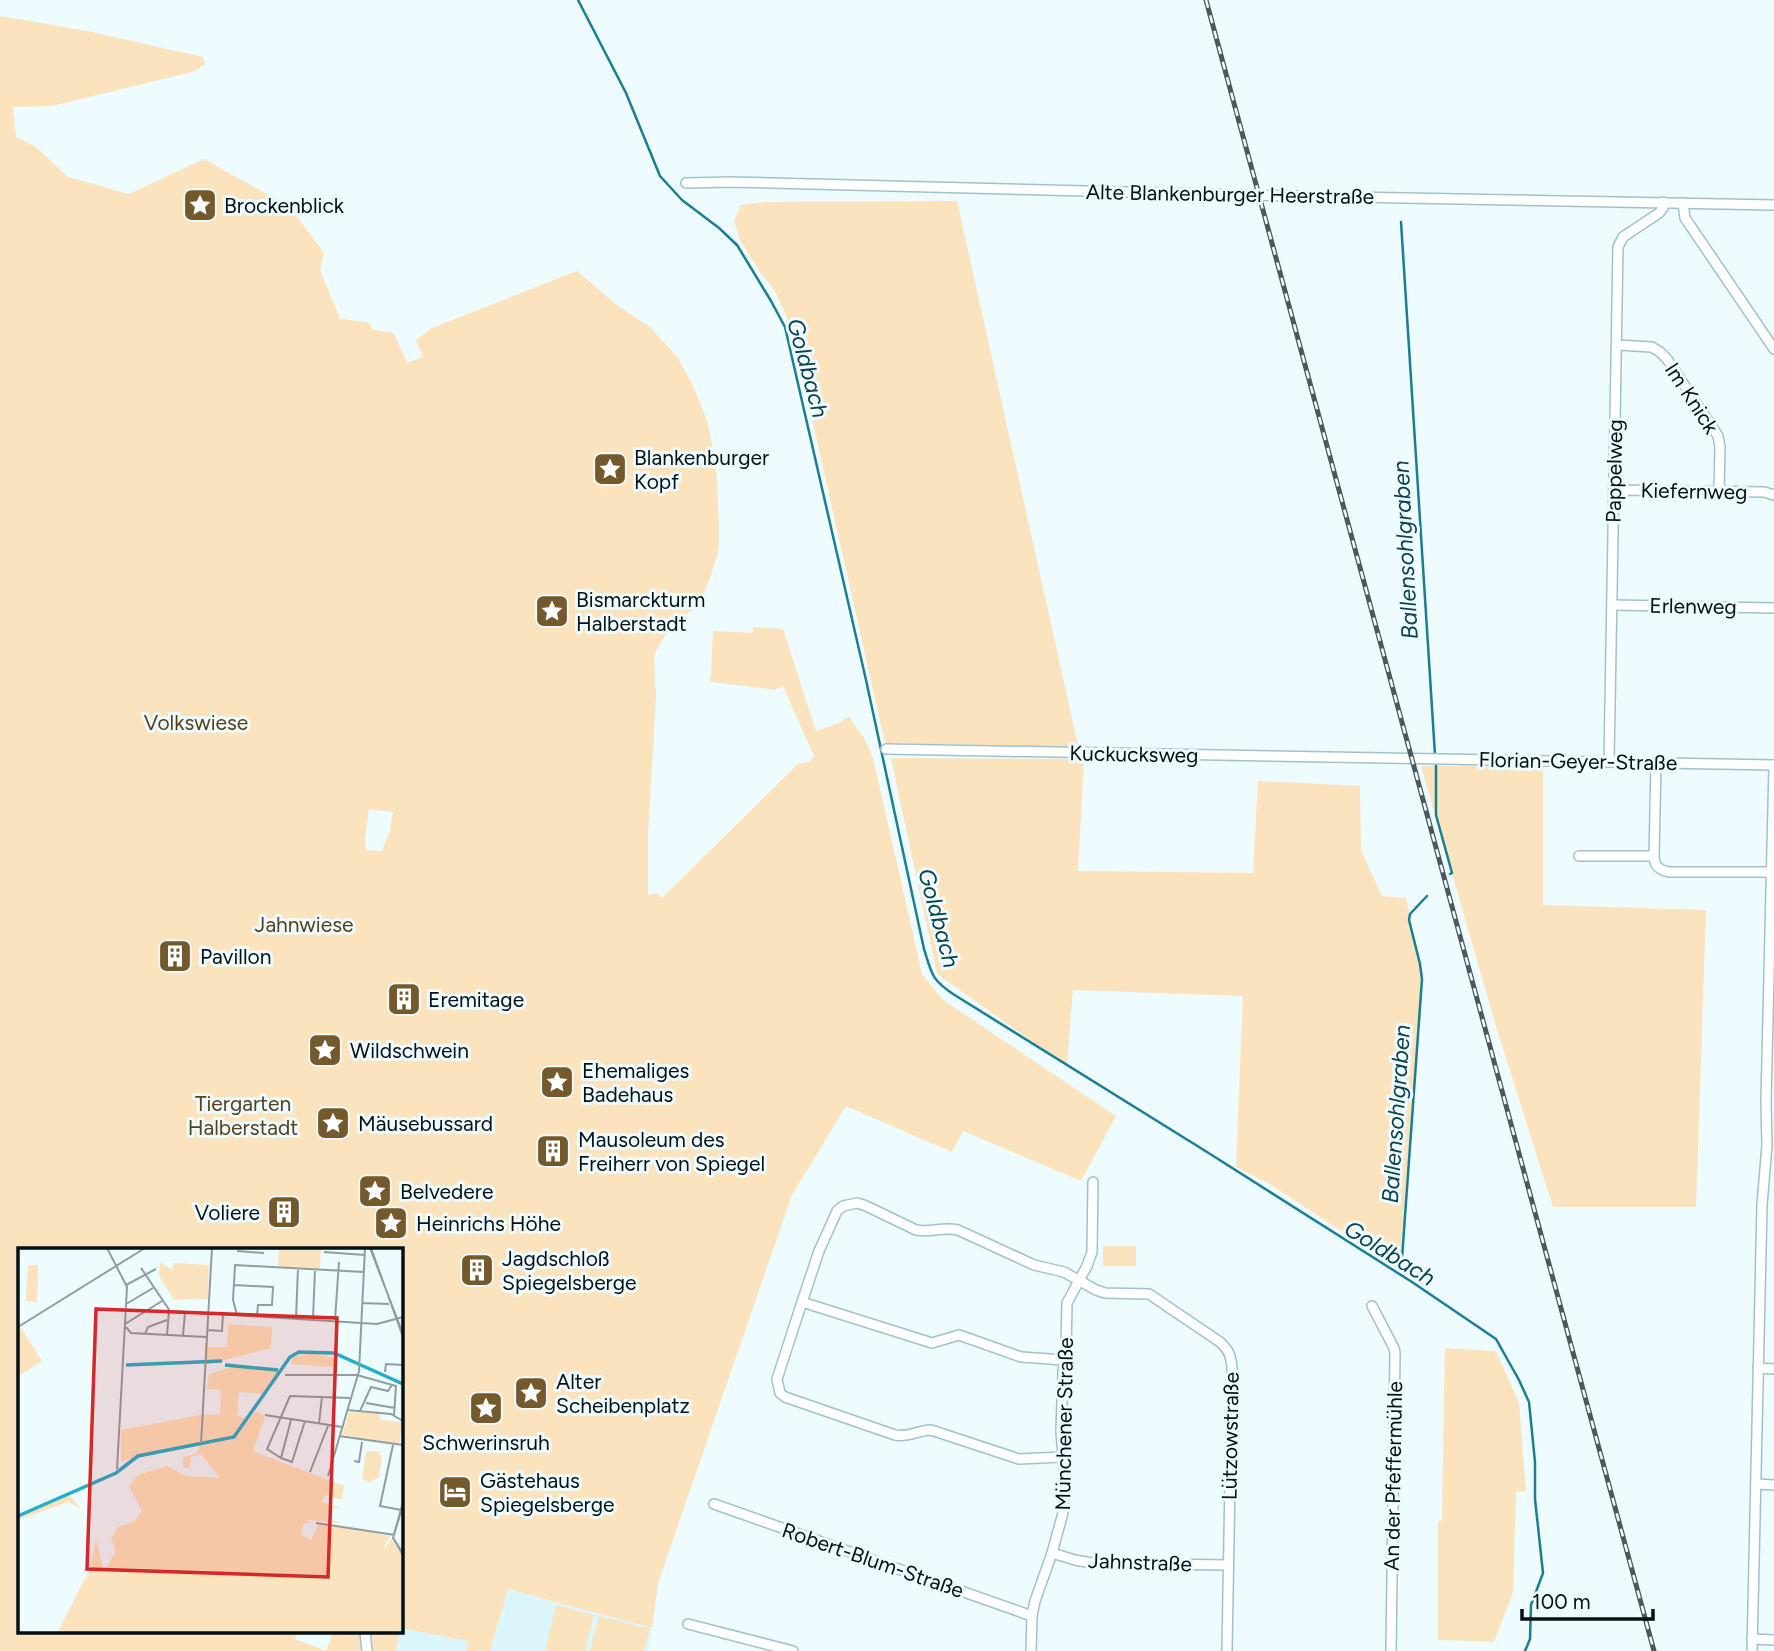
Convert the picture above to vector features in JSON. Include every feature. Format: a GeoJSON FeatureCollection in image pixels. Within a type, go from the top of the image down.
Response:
{"type":"FeatureCollection","features":[{"type":"Feature","properties":{"kind":"street","name":"Alte Blankenburger Heerstraße"},"geometry":{"type":"LineString","coordinates":[[687,184],[730,182],[1774,205]]}},
{"type":"Feature","properties":{"kind":"street","name":"Pappelweg"},"geometry":{"type":"LineString","coordinates":[[1609,762],[1618,247],[1623,237],[1659,214],[1663,202]]}},
{"type":"Feature","properties":{"kind":"street"},"geometry":{"type":"LineString","coordinates":[[1683,203],[1685,218],[1774,349]]}},
{"type":"Feature","properties":{"kind":"street","name":"Im Knick"},"geometry":{"type":"LineString","coordinates":[[1617,345],[1652,347],[1667,359],[1718,436],[1719,492]]}},
{"type":"Feature","properties":{"kind":"street","name":"Kiefernweg"},"geometry":{"type":"LineString","coordinates":[[1614,490],[1764,492],[1774,495]]}},
{"type":"Feature","properties":{"kind":"street","name":"Erlenweg"},"geometry":{"type":"LineString","coordinates":[[1612,605],[1774,608]]}},
{"type":"Feature","properties":{"kind":"street","name":"Kuckucksweg"},"geometry":{"type":"LineString","coordinates":[[886,749],[1381,758]]}},
{"type":"Feature","properties":{"kind":"street","name":"Florian-Geyer-Straße"},"geometry":{"type":"LineString","coordinates":[[1381,758],[1774,765]]}},
{"type":"Feature","properties":{"kind":"street"},"geometry":{"type":"LineString","coordinates":[[1656,763],[1654,863],[1658,868],[1668,873],[1771,872]]}},
{"type":"Feature","properties":{"kind":"street"},"geometry":{"type":"LineString","coordinates":[[1752,1651],[1762,1205],[1770,1101],[1774,765]]}},
{"type":"Feature","properties":{"kind":"street"},"geometry":{"type":"LineString","coordinates":[[1578,856],[1654,856]]}},
{"type":"Feature","properties":{"kind":"street","name":"Münchener Straße"},"geometry":{"type":"LineString","coordinates":[[1031,1651],[1035,1601],[1063,1513],[1064,1468],[1061,1432],[1067,1303],[1092,1252],[1093,1182]]}},
{"type":"Feature","properties":{"kind":"street"},"geometry":{"type":"LineString","coordinates":[[1062,1457],[1020,1458],[932,1430],[907,1436],[895,1435],[785,1397],[780,1393],[777,1379],[820,1251],[837,1211],[850,1203],[864,1205],[916,1230],[958,1230],[1034,1265],[1064,1272],[1080,1280]]}},
{"type":"Feature","properties":{"kind":"street","name":"Lützowstraße"},"geometry":{"type":"LineString","coordinates":[[1080,1280],[1105,1293],[1149,1294],[1220,1342],[1231,1356],[1227,1651]]}},
{"type":"Feature","properties":{"kind":"street"},"geometry":{"type":"LineString","coordinates":[[803,1302],[932,1343],[959,1335],[1021,1357],[1064,1360]]}},
{"type":"Feature","properties":{"kind":"street","name":"An der Pfeffermühle"},"geometry":{"type":"LineString","coordinates":[[1372,1306],[1395,1353],[1391,1651]]}},
{"type":"Feature","properties":{"kind":"street"},"geometry":{"type":"LineString","coordinates":[[1758,1368],[1774,1368]]}},
{"type":"Feature","properties":{"kind":"street"},"geometry":{"type":"LineString","coordinates":[[1756,1484],[1774,1485]]}},
{"type":"Feature","properties":{"kind":"street","name":"Robert-Blum-Straße"},"geometry":{"type":"LineString","coordinates":[[714,1504],[1032,1616]]}},
{"type":"Feature","properties":{"kind":"street","name":"Jahnstraße"},"geometry":{"type":"LineString","coordinates":[[1052,1553],[1092,1563],[1228,1565]]}},
{"type":"Feature","properties":{"kind":"street"},"geometry":{"type":"LineString","coordinates":[[688,1624],[793,1651]]}},
{"type":"Feature","properties":{"kind":"street"},"geometry":{"type":"LineString","coordinates":[[1752,1639],[1774,1640]]}},
{"type":"Feature","properties":{"kind":"shaded area"},"geometry":{"type":"Polygon","coordinates":[[[508,1589],[652,1628],[648,1651],[490,1651],[508,1589]]]}},
{"type":"Feature","properties":{"kind":"shaded area"},"geometry":{"type":"Polygon","coordinates":[[[402,1628],[468,1641],[466,1651],[396,1651],[402,1628]]]}},
{"type":"Feature","properties":{"kind":"green space"},"geometry":{"type":"Polygon","coordinates":[[[0,16],[87,31],[203,57],[205,64],[196,71],[52,106],[13,107],[16,137],[36,147],[68,177],[129,194],[204,159],[290,207],[324,253],[320,270],[340,319],[368,322],[374,330],[394,333],[407,363],[423,357],[416,340],[432,328],[577,271],[618,306],[650,327],[678,358],[707,420],[716,466],[719,549],[700,605],[673,623],[654,654],[656,697],[648,834],[648,895],[657,893],[662,898],[798,764],[811,761],[814,756],[783,686],[775,690],[709,680],[713,631],[753,633],[753,627],[783,629],[816,731],[849,717],[865,740],[873,758],[922,974],[943,1000],[1116,1116],[1081,1181],[963,1131],[952,1152],[846,1106],[792,1195],[658,1583],[652,1628],[508,1589],[490,1651],[466,1651],[468,1641],[402,1628],[402,1248],[18,1248],[18,1634],[297,1634],[295,1639],[326,1651],[0,1651],[0,16]],[[369,809],[366,850],[382,851],[390,831],[393,812],[369,809]]]}},
{"type":"Feature","properties":{"kind":"green space"},"geometry":{"type":"Polygon","coordinates":[[[957,201],[1078,747],[885,743],[792,330],[775,291],[740,240],[734,221],[741,205],[765,202],[957,201]]]}},
{"type":"Feature","properties":{"kind":"green space"},"geometry":{"type":"Polygon","coordinates":[[[891,758],[1084,759],[1078,871],[1253,873],[1258,781],[1360,786],[1361,850],[1382,896],[1406,898],[1423,982],[1399,1269],[1268,1183],[1236,1167],[1243,996],[1073,990],[1067,1066],[937,974],[891,758]]]}},
{"type":"Feature","properties":{"kind":"green space"},"geometry":{"type":"Polygon","coordinates":[[[1421,766],[1543,766],[1543,905],[1706,910],[1696,1207],[1553,1207],[1495,1023],[1421,766]]]}},
{"type":"Feature","properties":{"kind":"green space"},"geometry":{"type":"Polygon","coordinates":[[[1103,1246],[1136,1246],[1136,1266],[1103,1266],[1103,1246]]]}},
{"type":"Feature","properties":{"kind":"green space"},"geometry":{"type":"Polygon","coordinates":[[[1445,1348],[1496,1351],[1519,1403],[1526,1491],[1516,1492],[1513,1593],[1494,1642],[1438,1640],[1438,1522],[1442,1520],[1445,1348]]]}},
{"type":"Feature","properties":{"kind":"green space"},"geometry":{"type":"Polygon","coordinates":[[[556,1605],[594,1615],[585,1651],[545,1651],[556,1605]]]}},
{"type":"Feature","properties":{"kind":"green space"},"geometry":{"type":"Polygon","coordinates":[[[599,1616],[650,1629],[644,1651],[590,1651],[599,1616]]]}},
{"type":"Feature","properties":{"kind":"green space"},"geometry":{"type":"Polygon","coordinates":[[[332,1634],[360,1634],[361,1651],[326,1651],[332,1634]]]}},
{"type":"Feature","properties":{"kind":"green space"},"geometry":{"type":"Polygon","coordinates":[[[370,1634],[400,1634],[396,1651],[371,1651],[370,1634]]]}},
{"type":"Feature","properties":{"kind":"waterway","name":"Goldbach"},"geometry":{"type":"LineString","coordinates":[[578,0],[626,93],[660,176],[682,200],[737,245],[785,327],[924,949],[933,975],[953,994],[1412,1282],[1496,1339],[1529,1402],[1535,1462],[1535,1499],[1543,1573],[1531,1605],[1530,1639],[1525,1651]]}},
{"type":"Feature","properties":{"kind":"waterway","name":"Ballensohlgraben"},"geometry":{"type":"LineString","coordinates":[[1401,222],[1435,755]]}},
{"type":"Feature","properties":{"kind":"waterway","name":"Ballensohlgraben"},"geometry":{"type":"LineString","coordinates":[[1436,762],[1436,815],[1452,873],[1450,874]]}},
{"type":"Feature","properties":{"kind":"waterway","name":"Ballensohlgraben"},"geometry":{"type":"LineString","coordinates":[[1402,1258],[1422,979],[1409,920],[1410,914],[1427,896]]}},
{"type":"Feature","properties":{"kind":"railway"},"geometry":{"type":"LineString","coordinates":[[1206,0],[1654,1651]]}},
{"type":"Feature","properties":{"kind":"place","name":"Brockenblick"},"geometry":{"type":"Point","coordinates":[200,205]}},
{"type":"Feature","properties":{"kind":"place","name":"Blankenburger Kopf"},"geometry":{"type":"Point","coordinates":[610,469]}},
{"type":"Feature","properties":{"kind":"place","name":"Bismarckturm Halberstadt"},"geometry":{"type":"Point","coordinates":[552,611]}},
{"type":"Feature","properties":{"kind":"place","name":"Pavillon"},"geometry":{"type":"Point","coordinates":[175,956]}},
{"type":"Feature","properties":{"kind":"place","name":"Eremitage"},"geometry":{"type":"Point","coordinates":[404,999]}},
{"type":"Feature","properties":{"kind":"place","name":"Wildschwein"},"geometry":{"type":"Point","coordinates":[325,1050]}},
{"type":"Feature","properties":{"kind":"place","name":"Ehemaliges Badehaus"},"geometry":{"type":"Point","coordinates":[557,1082]}},
{"type":"Feature","properties":{"kind":"place","name":"Mäusebussard"},"geometry":{"type":"Point","coordinates":[333,1123]}},
{"type":"Feature","properties":{"kind":"place","name":"Mausoleum des Freiherr von Spiegel"},"geometry":{"type":"Point","coordinates":[553,1151]}},
{"type":"Feature","properties":{"kind":"place","name":"Belvedere"},"geometry":{"type":"Point","coordinates":[375,1191]}},
{"type":"Feature","properties":{"kind":"place","name":"Voliere"},"geometry":{"type":"Point","coordinates":[284,1212]}},
{"type":"Feature","properties":{"kind":"place","name":"Heinrichs Höhe"},"geometry":{"type":"Point","coordinates":[391,1223]}},
{"type":"Feature","properties":{"kind":"place","name":"Jagdschloß Spiegelsberge"},"geometry":{"type":"Point","coordinates":[477,1270]}},
{"type":"Feature","properties":{"kind":"place","name":"Alter Scheibenplatz"},"geometry":{"type":"Point","coordinates":[531,1393]}},
{"type":"Feature","properties":{"kind":"place","name":"Schwerinsruh"},"geometry":{"type":"Point","coordinates":[486,1408]}},
{"type":"Feature","properties":{"kind":"place","name":"Gästehaus Spiegelsberge"},"geometry":{"type":"Point","coordinates":[455,1492]}},
{"type":"Feature","properties":{"kind":"park label","name":"Volkswiese"},"geometry":{"type":"Point","coordinates":[196,722]}},
{"type":"Feature","properties":{"kind":"park label","name":"Jahnwiese"},"geometry":{"type":"Point","coordinates":[304,924]}},
{"type":"Feature","properties":{"kind":"park label","name":"Tiergarten Halberstadt"},"geometry":{"type":"Point","coordinates":[243,1115]}}]}
